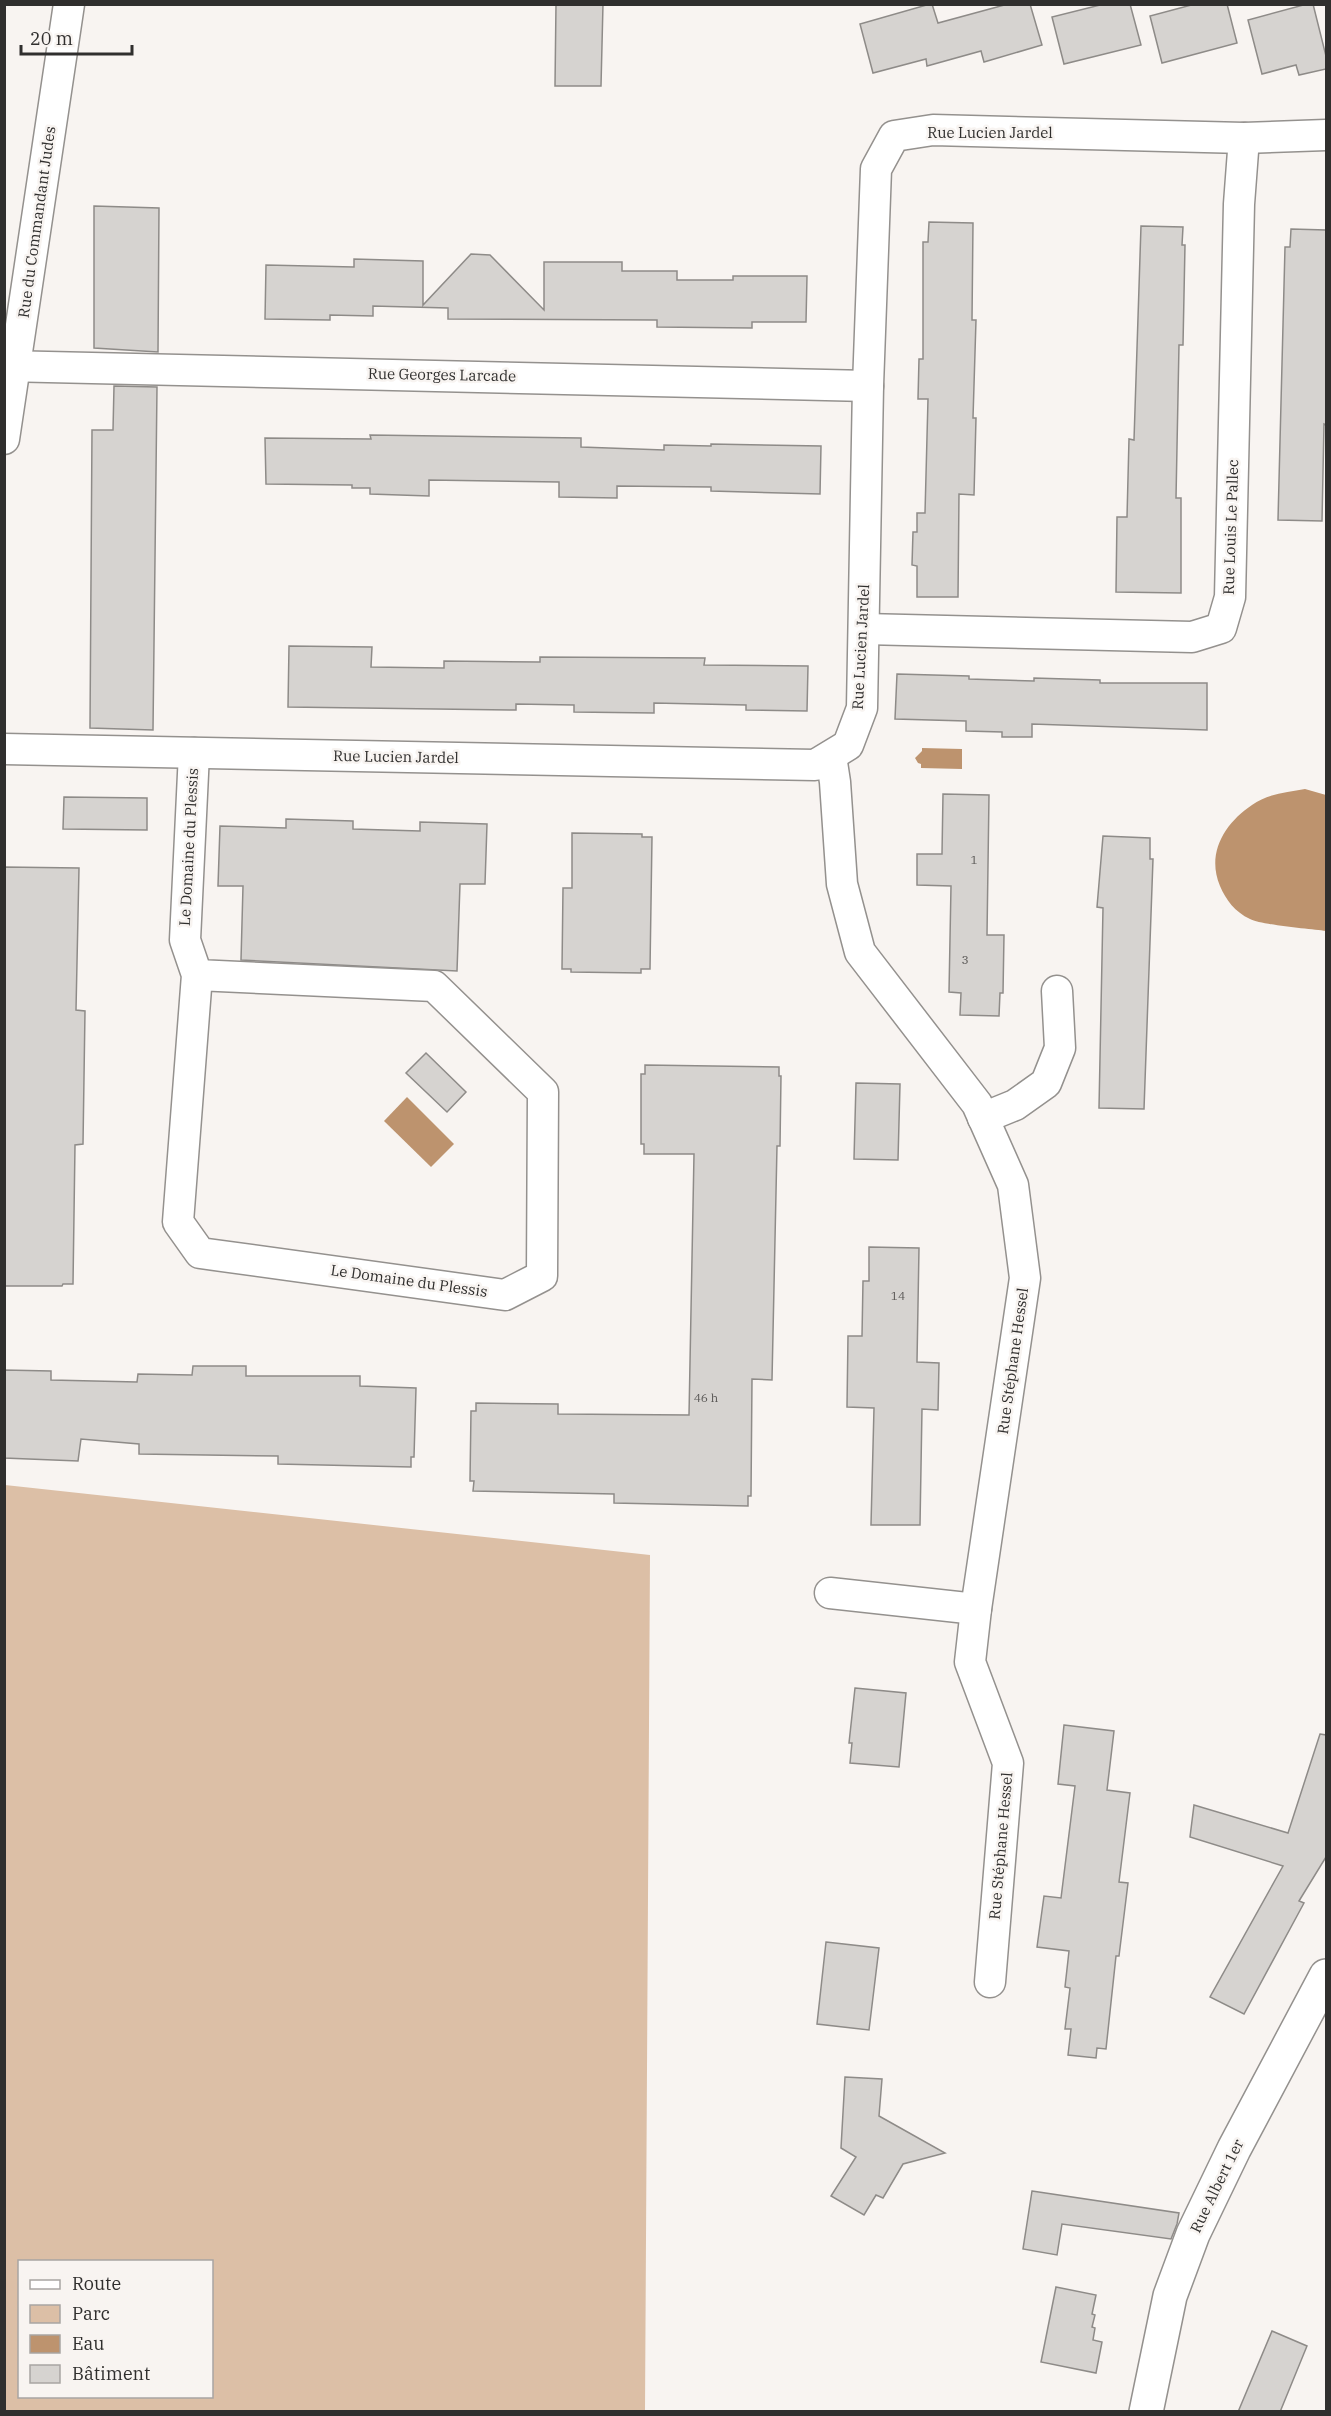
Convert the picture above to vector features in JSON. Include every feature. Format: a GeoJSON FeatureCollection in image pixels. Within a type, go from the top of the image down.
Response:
{"type":"FeatureCollection","features":[{"type":"Feature","properties":{"kind":"street","name":"Rue du Commandant Judes"},"geometry":{"type":"LineString","coordinates":[[4,439],[10,366],[69,4]]}},
{"type":"Feature","properties":{"kind":"street","name":"Rue Lucien Jardel"},"geometry":{"type":"LineString","coordinates":[[4,749],[815,765],[848,745],[862,708],[868,386],[876,169],[894,136],[933,130],[1244,138],[1326,135]]}},
{"type":"Feature","properties":{"kind":"street","name":"Rue Louis Le Pallec"},"geometry":{"type":"LineString","coordinates":[[864,629],[1192,637],[1221,628],[1230,597],[1239,204],[1244,138]]}},
{"type":"Feature","properties":{"kind":"street","name":"Rue Georges Larcade"},"geometry":{"type":"LineString","coordinates":[[10,366],[868,386]]}},
{"type":"Feature","properties":{"kind":"street","name":"Le Domaine du Plessis"},"geometry":{"type":"LineString","coordinates":[[194,753],[185,940],[197,975],[178,1222],[200,1252],[505,1295],[542,1276],[543,1092],[434,986],[197,975]]}},
{"type":"Feature","properties":{"kind":"street","name":"Rue Stéphane Hessel"},"geometry":{"type":"LineString","coordinates":[[831,756],[842,884],[860,952],[977,1104],[1013,1185],[1025,1278],[970,1662],[1008,1763],[990,1982]]}},
{"type":"Feature","properties":{"kind":"street"},"geometry":{"type":"LineString","coordinates":[[983,1119],[1015,1105],[1047,1083],[1060,1048],[1057,991]]}},
{"type":"Feature","properties":{"kind":"street"},"geometry":{"type":"LineString","coordinates":[[830,1593],[976,1609]]}},
{"type":"Feature","properties":{"kind":"street","name":"Rue Albert 1er"},"geometry":{"type":"LineString","coordinates":[[1146,2412],[1170,2296],[1193,2234],[1234,2149],[1326,1976]]}},
{"type":"Feature","properties":{"kind":"green space"},"geometry":{"type":"Polygon","coordinates":[[[5,1485],[650,1555],[645,2411],[5,2411],[5,1485]]]}},
{"type":"Feature","properties":{"kind":"water"},"geometry":{"type":"Polygon","coordinates":[[[922,748],[962,749],[962,769],[921,768],[921,764],[915,758],[922,748]]]}},
{"type":"Feature","properties":{"kind":"water"},"geometry":{"type":"Polygon","coordinates":[[[1305,789],[1326,795],[1326,931],[1275,925],[1250,919],[1228,901],[1216,874],[1215,862],[1221,840],[1226,830],[1242,812],[1264,798],[1305,789]]]}},
{"type":"Feature","properties":{"kind":"water"},"geometry":{"type":"Polygon","coordinates":[[[407,1097],[454,1144],[431,1167],[384,1121],[407,1097]]]}},
{"type":"Feature","properties":{"kind":"building"},"geometry":{"type":"Polygon","coordinates":[[[556,4],[603,4],[601,86],[555,86],[556,4]]]}},
{"type":"Feature","properties":{"kind":"building"},"geometry":{"type":"Polygon","coordinates":[[[932,4],[938,23],[1008,4],[1030,4],[1042,45],[984,62],[981,51],[927,66],[926,59],[873,73],[860,24],[932,4]]]}},
{"type":"Feature","properties":{"kind":"building"},"geometry":{"type":"Polygon","coordinates":[[[1104,4],[1130,4],[1141,45],[1064,64],[1052,17],[1104,4]]]}},
{"type":"Feature","properties":{"kind":"building"},"geometry":{"type":"Polygon","coordinates":[[[1195,4],[1227,4],[1237,43],[1162,63],[1150,16],[1195,4]]]}},
{"type":"Feature","properties":{"kind":"building"},"geometry":{"type":"Polygon","coordinates":[[[1313,4],[1326,56],[1326,69],[1299,75],[1296,65],[1262,74],[1248,20],[1313,4]]]}},
{"type":"Feature","properties":{"kind":"building"},"geometry":{"type":"Polygon","coordinates":[[[94,206],[159,208],[158,352],[94,348],[94,206]]]}},
{"type":"Feature","properties":{"kind":"building"},"geometry":{"type":"Polygon","coordinates":[[[929,222],[973,223],[972,320],[976,320],[973,418],[976,418],[974,495],[959,494],[958,597],[917,597],[917,566],[912,565],[913,532],[917,532],[917,513],[925,513],[928,399],[918,399],[919,359],[923,359],[923,242],[928,242],[929,222]]]}},
{"type":"Feature","properties":{"kind":"building"},"geometry":{"type":"Polygon","coordinates":[[[1141,226],[1183,227],[1182,245],[1185,245],[1183,345],[1179,345],[1176,498],[1181,498],[1181,593],[1116,592],[1117,517],[1127,517],[1129,439],[1134,440],[1141,226]]]}},
{"type":"Feature","properties":{"kind":"building"},"geometry":{"type":"Polygon","coordinates":[[[1291,229],[1326,230],[1326,425],[1324,424],[1322,521],[1278,520],[1285,247],[1290,247],[1291,229]]]}},
{"type":"Feature","properties":{"kind":"building"},"geometry":{"type":"Polygon","coordinates":[[[471,254],[490,255],[544,310],[544,262],[622,262],[622,271],[677,271],[677,280],[733,280],[733,276],[807,276],[806,322],[752,322],[752,328],[657,327],[657,320],[448,319],[448,308],[373,306],[373,316],[330,315],[330,320],[265,319],[266,265],[354,267],[354,259],[423,261],[423,305],[471,254]]]}},
{"type":"Feature","properties":{"kind":"building"},"geometry":{"type":"Polygon","coordinates":[[[114,386],[157,387],[153,730],[90,728],[92,430],[113,430],[114,386]]]}},
{"type":"Feature","properties":{"kind":"building"},"geometry":{"type":"Polygon","coordinates":[[[370,435],[581,438],[581,447],[664,450],[664,445],[821,446],[820,494],[711,491],[711,487],[617,486],[617,498],[559,497],[559,482],[429,480],[429,496],[370,494],[370,488],[352,488],[352,485],[266,484],[265,438],[371,439],[370,435]]]}},
{"type":"Feature","properties":{"kind":"building"},"geometry":{"type":"Polygon","coordinates":[[[289,646],[372,647],[371,667],[444,668],[444,661],[540,662],[540,657],[705,658],[704,665],[808,666],[807,711],[746,710],[746,705],[654,703],[654,713],[574,712],[574,705],[516,704],[516,710],[288,707],[289,646]]]}},
{"type":"Feature","properties":{"kind":"building"},"geometry":{"type":"Polygon","coordinates":[[[897,674],[1034,681],[1034,678],[1100,680],[1100,683],[1207,683],[1207,730],[1032,724],[1032,737],[1002,737],[1002,732],[966,731],[966,721],[895,719],[897,674]]]}},
{"type":"Feature","properties":{"kind":"building"},"geometry":{"type":"Polygon","coordinates":[[[943,794],[989,795],[987,935],[1004,935],[1003,993],[1000,993],[999,1016],[960,1015],[961,993],[949,992],[951,886],[917,885],[917,854],[942,854],[943,794]]]}},
{"type":"Feature","properties":{"kind":"building"},"geometry":{"type":"Polygon","coordinates":[[[64,797],[147,798],[147,830],[63,829],[64,797]]]}},
{"type":"Feature","properties":{"kind":"building"},"geometry":{"type":"Polygon","coordinates":[[[286,819],[353,821],[353,829],[420,831],[420,822],[487,824],[485,884],[460,884],[457,971],[241,960],[243,886],[218,886],[220,826],[286,828],[286,819]]]}},
{"type":"Feature","properties":{"kind":"building"},"geometry":{"type":"Polygon","coordinates":[[[572,833],[642,834],[642,837],[652,837],[650,969],[641,969],[641,973],[571,972],[571,969],[562,969],[563,888],[572,888],[572,833]]]}},
{"type":"Feature","properties":{"kind":"building"},"geometry":{"type":"Polygon","coordinates":[[[1103,836],[1150,838],[1150,859],[1153,859],[1144,1109],[1099,1108],[1103,908],[1097,907],[1103,836]]]}},
{"type":"Feature","properties":{"kind":"building"},"geometry":{"type":"Polygon","coordinates":[[[4,867],[79,868],[76,1010],[85,1011],[83,1144],[75,1145],[73,1284],[62,1286],[4,1286],[4,867]]]}},
{"type":"Feature","properties":{"kind":"building"},"geometry":{"type":"Polygon","coordinates":[[[426,1053],[466,1092],[447,1112],[406,1073],[426,1053]]]}},
{"type":"Feature","properties":{"kind":"building"},"geometry":{"type":"Polygon","coordinates":[[[645,1065],[779,1067],[779,1076],[781,1076],[780,1146],[777,1146],[772,1380],[752,1379],[751,1496],[748,1496],[748,1506],[614,1503],[614,1494],[473,1491],[474,1481],[470,1481],[471,1411],[476,1411],[476,1403],[558,1404],[558,1414],[689,1415],[694,1154],[644,1154],[644,1144],[641,1144],[641,1074],[645,1074],[645,1065]]]}},
{"type":"Feature","properties":{"kind":"building"},"geometry":{"type":"Polygon","coordinates":[[[856,1083],[900,1084],[898,1160],[854,1159],[856,1083]]]}},
{"type":"Feature","properties":{"kind":"building"},"geometry":{"type":"Polygon","coordinates":[[[869,1247],[919,1248],[917,1362],[939,1363],[938,1410],[922,1409],[920,1525],[871,1525],[874,1408],[847,1407],[848,1336],[862,1336],[863,1281],[869,1281],[869,1247]]]}},
{"type":"Feature","properties":{"kind":"building"},"geometry":{"type":"Polygon","coordinates":[[[193,1366],[246,1366],[246,1376],[360,1376],[360,1386],[416,1388],[414,1457],[411,1457],[411,1467],[278,1464],[278,1456],[139,1454],[139,1444],[81,1439],[78,1461],[4,1458],[4,1370],[51,1371],[51,1380],[137,1382],[138,1374],[192,1375],[193,1366]]]}},
{"type":"Feature","properties":{"kind":"building"},"geometry":{"type":"Polygon","coordinates":[[[855,1688],[906,1693],[899,1767],[850,1763],[852,1743],[849,1743],[855,1688]]]}},
{"type":"Feature","properties":{"kind":"building"},"geometry":{"type":"Polygon","coordinates":[[[1064,1725],[1114,1731],[1107,1790],[1130,1793],[1119,1882],[1128,1883],[1119,1956],[1116,1956],[1106,2049],[1097,2048],[1096,2058],[1068,2055],[1071,2029],[1065,2029],[1070,1988],[1065,1987],[1069,1951],[1037,1947],[1044,1896],[1061,1898],[1075,1786],[1058,1784],[1064,1725]]]}},
{"type":"Feature","properties":{"kind":"building"},"geometry":{"type":"Polygon","coordinates":[[[1320,1734],[1326,1735],[1326,1857],[1299,1901],[1304,1903],[1244,2014],[1210,1997],[1283,1866],[1190,1837],[1194,1805],[1288,1833],[1320,1734]]]}},
{"type":"Feature","properties":{"kind":"building"},"geometry":{"type":"Polygon","coordinates":[[[826,1942],[879,1948],[869,2030],[817,2024],[826,1942]]]}},
{"type":"Feature","properties":{"kind":"building"},"geometry":{"type":"Polygon","coordinates":[[[845,2077],[882,2079],[879,2116],[945,2153],[903,2164],[883,2198],[876,2195],[864,2215],[831,2196],[856,2157],[841,2148],[845,2077]]]}},
{"type":"Feature","properties":{"kind":"building"},"geometry":{"type":"Polygon","coordinates":[[[1032,2191],[1179,2213],[1177,2224],[1171,2239],[1062,2224],[1057,2255],[1023,2249],[1032,2191]]]}},
{"type":"Feature","properties":{"kind":"building"},"geometry":{"type":"Polygon","coordinates":[[[1056,2287],[1096,2295],[1092,2314],[1095,2315],[1092,2327],[1095,2328],[1093,2340],[1102,2342],[1096,2373],[1041,2362],[1056,2287]]]}},
{"type":"Feature","properties":{"kind":"building"},"geometry":{"type":"Polygon","coordinates":[[[1272,2331],[1307,2346],[1280,2412],[1238,2412],[1272,2331]]]}}]}
